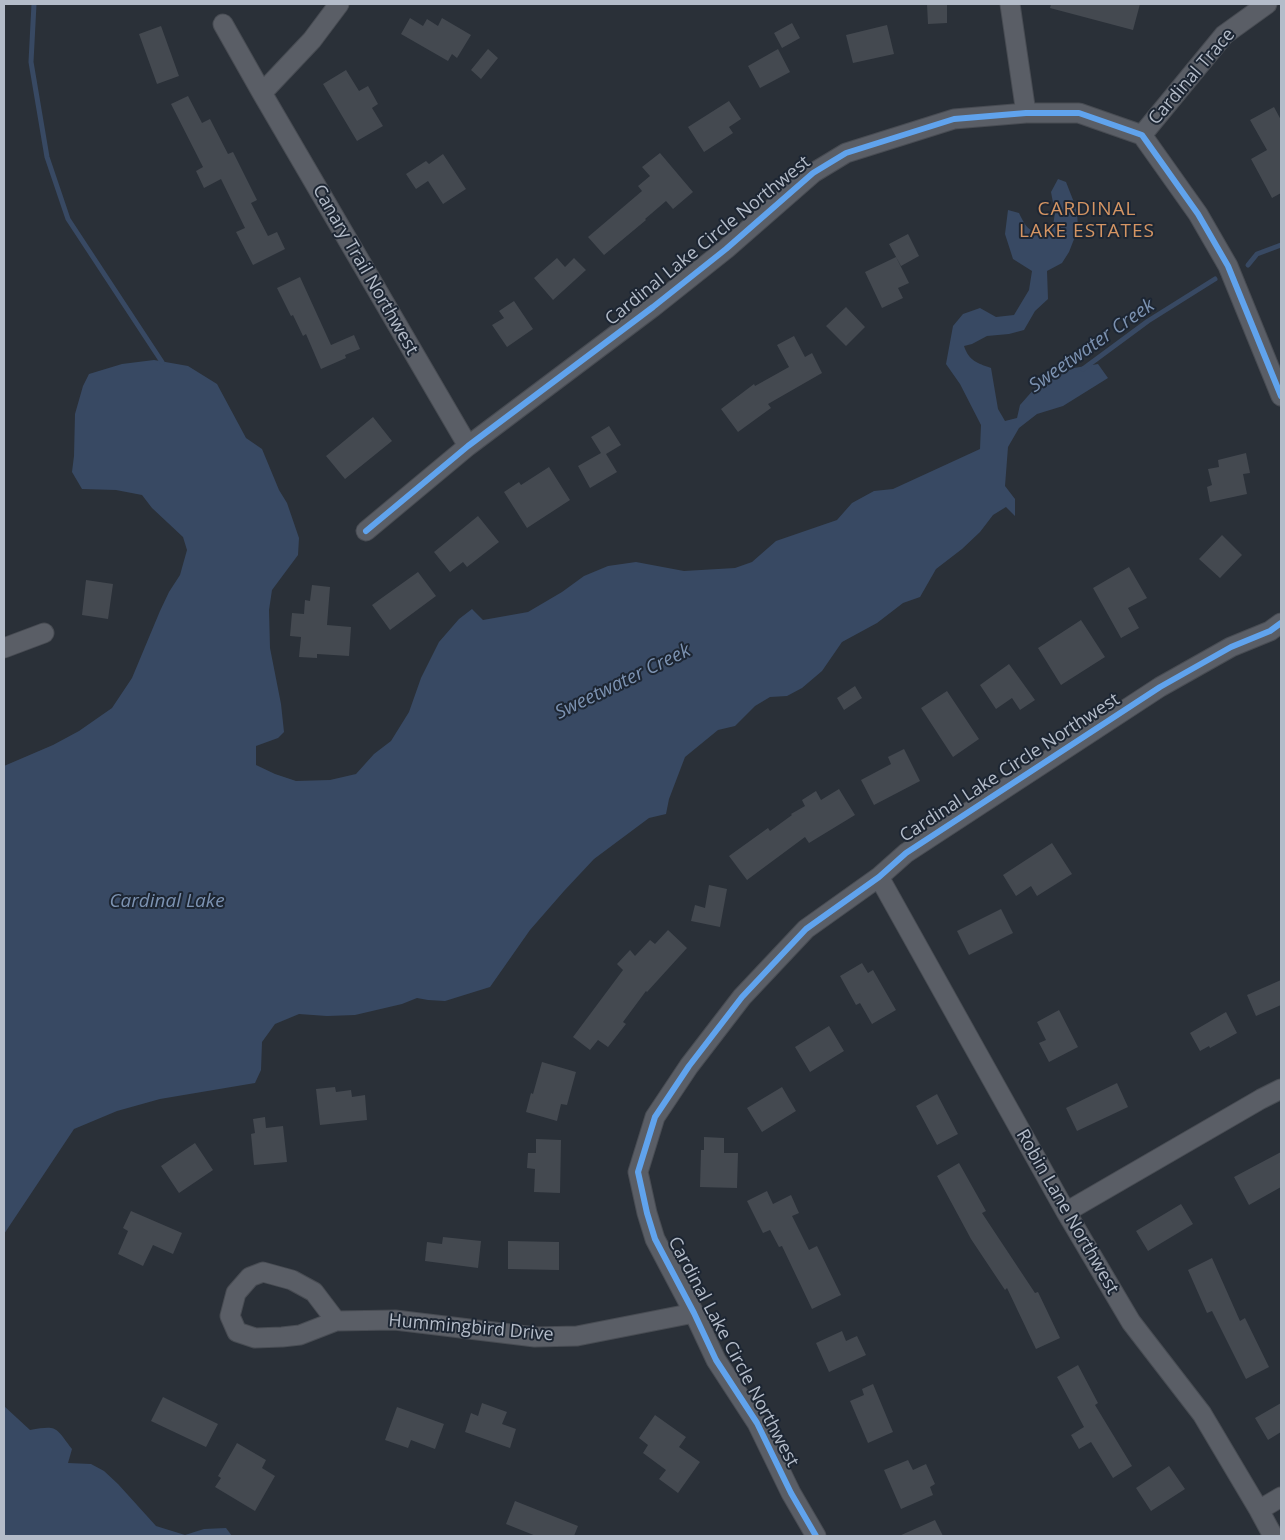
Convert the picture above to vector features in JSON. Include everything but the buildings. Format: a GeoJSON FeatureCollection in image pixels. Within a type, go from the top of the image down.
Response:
{"type":"FeatureCollection","features":[{"type":"Feature","properties":{"kind":"street"},"geometry":{"type":"LineString","coordinates":[[262,93],[312,40],[339,4]]}},
{"type":"Feature","properties":{"kind":"street"},"geometry":{"type":"LineString","coordinates":[[1010,4],[1026,113]]}},
{"type":"Feature","properties":{"kind":"street","name":"Cardinal Trace"},"geometry":{"type":"LineString","coordinates":[[1142,135],[1224,35],[1267,4]]}},
{"type":"Feature","properties":{"kind":"street","name":"Canary Trail Northwest"},"geometry":{"type":"LineString","coordinates":[[224,24],[262,93],[468,446]]}},
{"type":"Feature","properties":{"kind":"street","name":"Cardinal Lake Circle Northwest"},"geometry":{"type":"LineString","coordinates":[[366,531],[468,446],[653,307],[726,249],[813,173],[846,153],[954,119],[1026,113],[1079,113],[1142,135]]}},
{"type":"Feature","properties":{"kind":"street"},"geometry":{"type":"LineString","coordinates":[[1142,135],[1198,214],[1228,266],[1281,396]]}},
{"type":"Feature","properties":{"kind":"street","name":"Cardinal Lake Circle Northwest"},"geometry":{"type":"LineString","coordinates":[[816,1536],[791,1493],[757,1423],[716,1360],[694,1313],[655,1239],[638,1172],[655,1117],[689,1066],[742,997],[806,929],[880,877],[906,853],[1160,686],[1231,647],[1270,631],[1281,623]]}},
{"type":"Feature","properties":{"kind":"street"},"geometry":{"type":"LineString","coordinates":[[4,648],[44,633]]}},
{"type":"Feature","properties":{"kind":"street","name":"Robin Lane Northwest"},"geometry":{"type":"LineString","coordinates":[[880,877],[1066,1212],[1131,1322],[1202,1414],[1273,1536]]}},
{"type":"Feature","properties":{"kind":"street"},"geometry":{"type":"LineString","coordinates":[[1066,1212],[1281,1089]]}},
{"type":"Feature","properties":{"kind":"street","name":"Hummingbird Drive"},"geometry":{"type":"LineString","coordinates":[[336,1322],[314,1292],[292,1280],[263,1272],[250,1277],[236,1293],[230,1316],[237,1332],[254,1338],[300,1335],[336,1322],[395,1320],[535,1337],[577,1336],[694,1313]]}},
{"type":"Feature","properties":{"kind":"street"},"geometry":{"type":"LineString","coordinates":[[1259,1510],[1281,1497]]}},
{"type":"Feature","properties":{"kind":"water","name":"Cardinal Lake"},"geometry":{"type":"Polygon","coordinates":[[[1058,179],[1066,182],[1077,210],[1078,229],[1069,252],[1062,263],[1047,271],[1048,299],[1035,311],[1024,330],[1009,334],[987,336],[964,346],[968,355],[974,361],[991,368],[998,409],[1005,421],[1017,418],[1020,405],[1035,388],[1051,378],[1074,368],[1098,364],[1108,378],[1063,406],[1037,414],[1019,428],[1008,447],[1005,486],[1015,499],[1015,516],[1006,507],[993,515],[980,532],[936,569],[920,597],[903,603],[877,623],[842,642],[822,671],[802,688],[787,696],[770,697],[755,706],[735,726],[718,730],[685,757],[669,799],[666,814],[649,818],[594,859],[530,930],[490,987],[445,1001],[417,998],[402,1004],[355,1015],[299,1014],[275,1024],[262,1042],[261,1070],[255,1083],[160,1099],[117,1111],[74,1129],[4,1234],[4,766],[53,745],[79,731],[112,708],[132,678],[160,611],[180,575],[187,550],[183,537],[152,508],[142,495],[116,490],[82,489],[72,472],[75,414],[83,386],[89,374],[122,364],[154,360],[188,366],[217,384],[246,438],[262,449],[279,490],[287,503],[299,538],[298,555],[272,590],[269,610],[270,648],[281,704],[284,732],[278,738],[256,746],[256,765],[296,781],[330,780],[356,774],[374,754],[391,741],[409,712],[421,678],[439,642],[459,619],[472,609],[483,620],[528,612],[562,592],[584,576],[608,566],[636,562],[684,571],[735,568],[752,562],[776,541],[837,520],[852,503],[874,491],[893,489],[980,449],[981,425],[960,384],[946,364],[953,326],[963,314],[980,308],[996,317],[1014,315],[1029,290],[1032,271],[1013,259],[1005,234],[1008,210],[1019,213],[1031,230],[1039,232],[1052,231],[1055,213],[1051,192],[1058,179]]]}},
{"type":"Feature","properties":{"kind":"water"},"geometry":{"type":"Polygon","coordinates":[[[4,1406],[30,1430],[51,1428],[59,1432],[72,1449],[68,1463],[91,1464],[104,1471],[156,1526],[185,1535],[204,1529],[226,1528],[232,1536],[4,1536],[4,1406]]]}},
{"type":"Feature","properties":{"kind":"waterway"},"geometry":{"type":"LineString","coordinates":[[34,4],[31,62],[47,157],[68,219],[162,362]]}},
{"type":"Feature","properties":{"kind":"waterway","name":"Sweetwater Creek"},"geometry":{"type":"LineString","coordinates":[[1248,265],[1257,254],[1281,245]]}},
{"type":"Feature","properties":{"kind":"waterway","name":"Sweetwater Creek"},"geometry":{"type":"LineString","coordinates":[[1083,369],[1148,321],[1215,279]]}},
{"type":"Feature","properties":{"kind":"cycle path"},"geometry":{"type":"LineString","coordinates":[[366,531],[468,446],[653,307],[726,249],[813,173],[846,153],[954,119],[1026,113],[1079,113],[1142,135],[1198,214],[1228,266],[1281,396]]}},
{"type":"Feature","properties":{"kind":"cycle path"},"geometry":{"type":"LineString","coordinates":[[816,1536],[791,1493],[757,1423],[716,1360],[694,1313],[655,1239],[638,1172],[655,1117],[689,1066],[742,997],[806,929],[879,877],[906,853],[1160,687],[1231,647],[1270,631],[1281,623]]}},
{"type":"Feature","properties":{"kind":"district","name":"CARDINAL LAKE ESTATES"},"geometry":{"type":"Point","coordinates":[1087,221]}}]}
